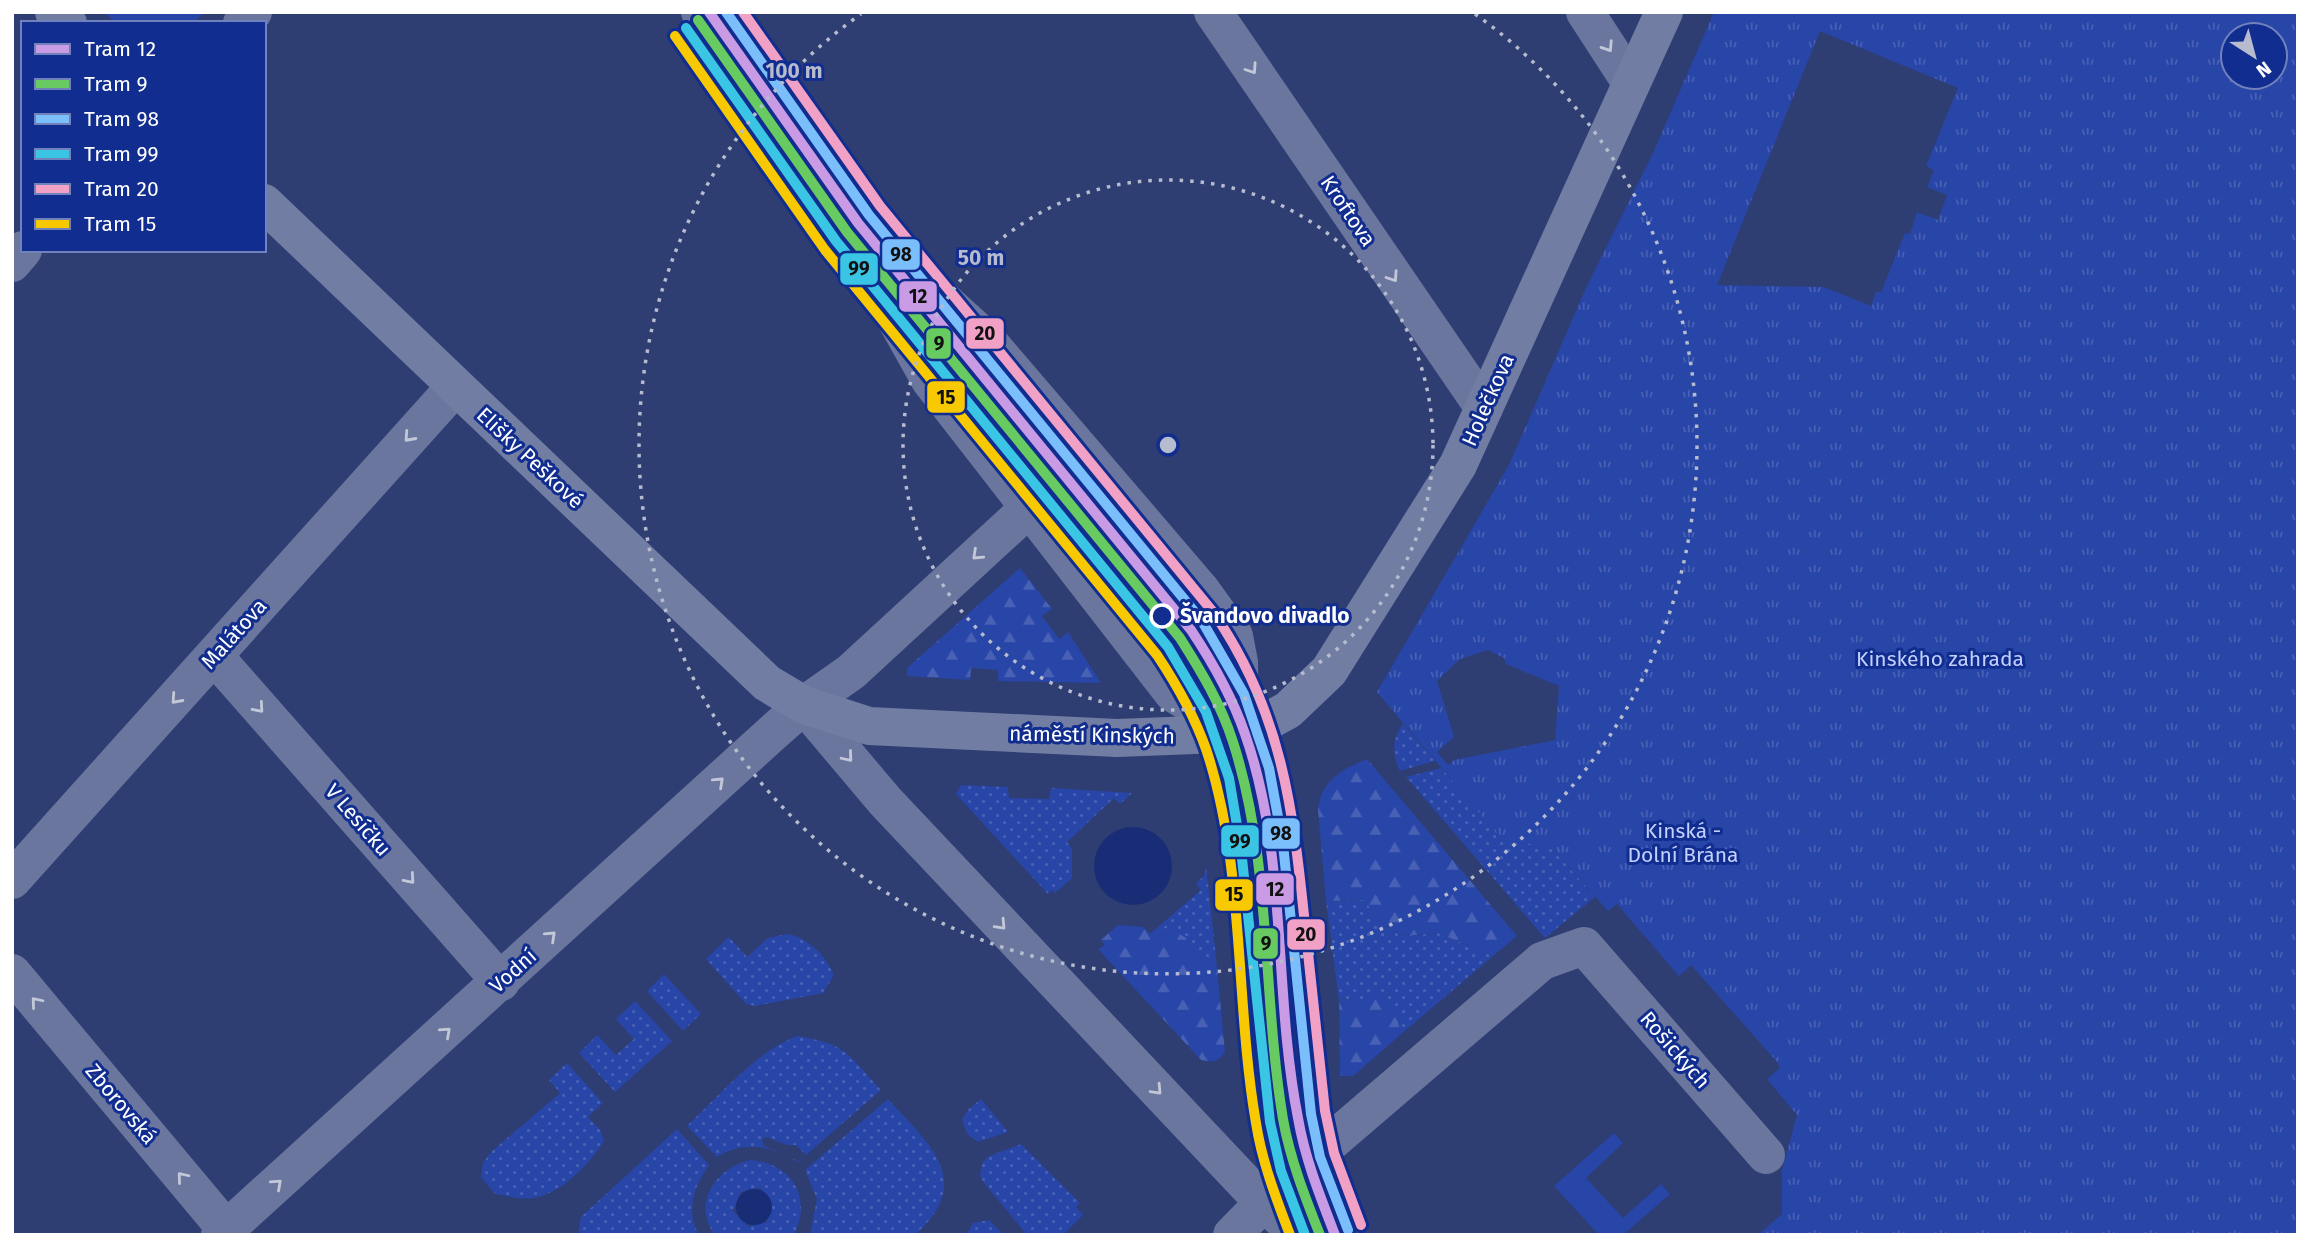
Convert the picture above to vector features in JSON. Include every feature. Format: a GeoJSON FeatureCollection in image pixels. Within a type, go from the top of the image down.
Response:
{"type":"FeatureCollection","features":[{"type":"Feature","properties":{"kind":"street"},"geometry":{"type":"LineString","coordinates":[[699,12],[820,184],[930,380],[1173,693],[1240,734]]}},
{"type":"Feature","properties":{"kind":"street","name":"Kroftova"},"geometry":{"type":"LineString","coordinates":[[1213,12],[1484,408]]}},
{"type":"Feature","properties":{"kind":"street"},"geometry":{"type":"LineString","coordinates":[[1585,12],[1631,83]]}},
{"type":"Feature","properties":{"kind":"street","name":"Holečkova"},"geometry":{"type":"LineString","coordinates":[[1240,734],[1288,710],[1329,671],[1436,506],[1484,408],[1664,12]]}},
{"type":"Feature","properties":{"kind":"street"},"geometry":{"type":"LineString","coordinates":[[820,184],[858,223],[985,338],[1218,611],[1234,636],[1240,734],[1253,813],[1279,1110],[1293,1174],[1321,1235]]}},
{"type":"Feature","properties":{"kind":"street","name":"Elišky Peškové"},"geometry":{"type":"LineString","coordinates":[[266,205],[767,683],[804,705]]}},
{"type":"Feature","properties":{"kind":"street","name":"Malátova"},"geometry":{"type":"LineString","coordinates":[[12,880],[455,387]]}},
{"type":"Feature","properties":{"kind":"street"},"geometry":{"type":"LineString","coordinates":[[1028,509],[850,672],[804,705],[885,801],[1264,1203],[1300,1235]]}},
{"type":"Feature","properties":{"kind":"street","name":"V Lesíčku"},"geometry":{"type":"LineString","coordinates":[[215,657],[501,982]]}},
{"type":"Feature","properties":{"kind":"street","name":"náměstí Kinských"},"geometry":{"type":"LineString","coordinates":[[804,705],[860,724],[923,731],[1131,738],[1240,734]]}},
{"type":"Feature","properties":{"kind":"street","name":"Vodní"},"geometry":{"type":"LineString","coordinates":[[226,1233],[804,705]]}},
{"type":"Feature","properties":{"kind":"street","name":"Rošických"},"geometry":{"type":"LineString","coordinates":[[1293,1174],[1542,961],[1584,946],[1766,1154]]}},
{"type":"Feature","properties":{"kind":"street","name":"Zborovská"},"geometry":{"type":"LineString","coordinates":[[12,974],[226,1233]]}},
{"type":"Feature","properties":{"kind":"street"},"geometry":{"type":"LineString","coordinates":[[1232,1235],[1293,1174]]}},
{"type":"Feature","properties":{"kind":"green space"},"geometry":{"type":"Polygon","coordinates":[[[104,12],[204,12],[196,21],[114,21],[104,12]]]}},
{"type":"Feature","properties":{"kind":"green space","name":"Kinského zahrada"},"geometry":{"type":"Polygon","coordinates":[[[1714,12],[2298,12],[2298,1235],[1758,1235],[1782,1214],[1782,1170],[1797,1115],[1767,1079],[1780,1068],[1778,1063],[1691,965],[1679,976],[1617,904],[1608,911],[1549,845],[1504,842],[1377,692],[1509,465],[1586,288],[1654,151],[1714,12]],[[1820,31],[1717,285],[1824,287],[1871,306],[1876,292],[1881,292],[1905,233],[1910,234],[1917,212],[1938,220],[1947,195],[1927,187],[1934,170],[1926,166],[1958,88],[1820,31]],[[1488,650],[1460,659],[1437,681],[1454,737],[1437,752],[1448,765],[1454,760],[1555,740],[1559,686],[1506,664],[1504,658],[1488,650]]]}},
{"type":"Feature","properties":{"kind":"green space"},"geometry":{"type":"Polygon","coordinates":[[[1020,568],[1052,609],[1042,616],[1059,639],[1068,632],[1101,683],[998,681],[998,670],[971,668],[970,680],[907,676],[907,668],[1020,568]]]}},
{"type":"Feature","properties":{"kind":"green space"},"geometry":{"type":"Polygon","coordinates":[[[1403,724],[1435,761],[1400,771],[1394,747],[1403,724]]]}},
{"type":"Feature","properties":{"kind":"green space"},"geometry":{"type":"Polygon","coordinates":[[[1367,759],[1517,936],[1493,956],[1438,933],[1403,936],[1380,924],[1365,900],[1326,901],[1318,809],[1320,799],[1335,777],[1367,759]]]}},
{"type":"Feature","properties":{"kind":"green space"},"geometry":{"type":"Polygon","coordinates":[[[1441,768],[1504,841],[1549,845],[1595,897],[1545,938],[1406,777],[1441,768]]]}},
{"type":"Feature","properties":{"kind":"green space"},"geometry":{"type":"Polygon","coordinates":[[[961,785],[1008,787],[1009,798],[1049,799],[1051,788],[1132,793],[1120,804],[1114,798],[1067,842],[1072,849],[1072,878],[1055,893],[1052,890],[1048,894],[956,794],[961,785]]]}},
{"type":"Feature","properties":{"kind":"green space"},"geometry":{"type":"Polygon","coordinates":[[[1206,865],[1216,958],[1199,962],[1186,938],[1150,934],[1201,890],[1196,883],[1204,876],[1206,865]]]}},
{"type":"Feature","properties":{"kind":"green space"},"geometry":{"type":"Polygon","coordinates":[[[1365,900],[1380,924],[1402,936],[1438,933],[1493,956],[1400,1035],[1395,1006],[1360,1006],[1350,999],[1339,1000],[1326,901],[1365,900]]]}},
{"type":"Feature","properties":{"kind":"green space"},"geometry":{"type":"Polygon","coordinates":[[[1118,925],[1143,927],[1150,934],[1169,927],[1186,938],[1199,962],[1216,958],[1225,1052],[1220,1058],[1212,1061],[1201,1060],[1098,949],[1105,945],[1101,940],[1118,925]]]}},
{"type":"Feature","properties":{"kind":"green space"},"geometry":{"type":"Polygon","coordinates":[[[787,934],[809,943],[821,954],[830,968],[834,975],[823,993],[755,1006],[746,1004],[706,959],[729,937],[747,957],[768,938],[787,934]]]}},
{"type":"Feature","properties":{"kind":"green space"},"geometry":{"type":"Polygon","coordinates":[[[664,974],[701,1014],[683,1031],[647,991],[664,974]]]}},
{"type":"Feature","properties":{"kind":"green space"},"geometry":{"type":"Polygon","coordinates":[[[1369,993],[1396,1006],[1400,1035],[1353,1076],[1340,1076],[1339,1000],[1350,999],[1360,1006],[1369,993]]]}},
{"type":"Feature","properties":{"kind":"green space"},"geometry":{"type":"Polygon","coordinates":[[[635,1001],[672,1041],[615,1092],[579,1053],[597,1035],[616,1055],[634,1039],[616,1019],[635,1001]]]}},
{"type":"Feature","properties":{"kind":"green space"},"geometry":{"type":"Polygon","coordinates":[[[797,1036],[837,1047],[853,1059],[881,1090],[798,1162],[781,1154],[798,1161],[806,1155],[796,1145],[787,1145],[767,1137],[762,1139],[764,1146],[777,1152],[748,1147],[738,1148],[717,1157],[687,1126],[739,1075],[768,1052],[797,1036]]]}},
{"type":"Feature","properties":{"kind":"green space"},"geometry":{"type":"Polygon","coordinates":[[[567,1063],[603,1103],[588,1117],[601,1131],[604,1141],[583,1168],[565,1184],[545,1195],[514,1198],[495,1194],[481,1177],[483,1163],[491,1152],[560,1093],[549,1080],[567,1063]]]}},
{"type":"Feature","properties":{"kind":"green space"},"geometry":{"type":"Polygon","coordinates":[[[888,1099],[931,1148],[940,1164],[944,1180],[942,1197],[933,1215],[915,1235],[810,1235],[817,1199],[805,1170],[888,1099]]]}},
{"type":"Feature","properties":{"kind":"green space"},"geometry":{"type":"Polygon","coordinates":[[[981,1099],[1008,1132],[978,1142],[967,1134],[962,1120],[968,1110],[981,1099]]]}},
{"type":"Feature","properties":{"kind":"green space"},"geometry":{"type":"Polygon","coordinates":[[[677,1129],[709,1165],[693,1198],[693,1216],[699,1235],[578,1235],[581,1217],[677,1129]]]}},
{"type":"Feature","properties":{"kind":"green space"},"geometry":{"type":"Polygon","coordinates":[[[1614,1133],[1623,1143],[1586,1178],[1623,1218],[1661,1184],[1670,1194],[1623,1235],[1599,1235],[1554,1186],[1614,1133]]]}},
{"type":"Feature","properties":{"kind":"green space"},"geometry":{"type":"Polygon","coordinates":[[[1021,1144],[1080,1203],[1076,1207],[1083,1215],[1063,1235],[1027,1235],[980,1176],[982,1163],[989,1156],[1021,1144]]]}},
{"type":"Feature","properties":{"kind":"green space"},"geometry":{"type":"Polygon","coordinates":[[[750,1160],[764,1163],[787,1175],[799,1195],[801,1208],[794,1235],[715,1235],[708,1223],[707,1199],[718,1179],[738,1164],[750,1160]],[[761,1188],[741,1192],[733,1211],[748,1226],[767,1222],[761,1188]]]}},
{"type":"Feature","properties":{"kind":"green space"},"geometry":{"type":"Polygon","coordinates":[[[989,1220],[1004,1235],[966,1235],[973,1223],[989,1220]]]}},
{"type":"Feature","properties":{"kind":"shaded area"},"geometry":{"type":"Polygon","coordinates":[[[1133,827],[1148,830],[1161,838],[1169,851],[1172,866],[1169,881],[1161,894],[1148,902],[1133,905],[1118,902],[1105,894],[1097,881],[1094,866],[1097,851],[1105,838],[1118,830],[1133,827]]]}},
{"type":"Feature","properties":{"kind":"shaded area"},"geometry":{"type":"Polygon","coordinates":[[[754,1189],[767,1194],[772,1207],[767,1220],[754,1225],[741,1220],[736,1207],[741,1194],[754,1189]]]}},
{"type":"Feature","properties":{"kind":"tram line","name":"12"},"geometry":{"type":"LineString","coordinates":[[709,12],[858,223],[1191,630],[1221,680],[1240,720],[1259,780],[1274,876],[1285,1022],[1298,1118],[1309,1163],[1335,1235]]}},
{"type":"Feature","properties":{"kind":"tram line","name":"98"},"geometry":{"type":"LineString","coordinates":[[726,12],[869,215],[1202,621],[1244,694],[1269,768],[1283,844],[1311,1114],[1320,1157],[1348,1230]]}},
{"type":"Feature","properties":{"kind":"tram line","name":"20"},"geometry":{"type":"LineString","coordinates":[[743,12],[880,206],[1213,612],[1255,686],[1269,724],[1289,801],[1325,1111],[1334,1153],[1361,1225]]}},
{"type":"Feature","properties":{"kind":"tram line","name":"9"},"geometry":{"type":"LineString","coordinates":[[698,20],[847,232],[1180,638],[1210,688],[1233,742],[1245,788],[1260,882],[1276,1072],[1283,1119],[1294,1163],[1320,1235]]}},
{"type":"Feature","properties":{"kind":"tram line","name":"99"},"geometry":{"type":"LineString","coordinates":[[686,28],[836,241],[1168,647],[1206,712],[1229,778],[1241,849],[1270,1122],[1281,1171],[1305,1235]]}},
{"type":"Feature","properties":{"kind":"tram line","name":"15"},"geometry":{"type":"LineString","coordinates":[[675,36],[825,250],[1157,655],[1184,700],[1206,749],[1218,793],[1233,887],[1249,1077],[1256,1123],[1266,1166],[1290,1235]]}},
{"type":"Feature","properties":{"kind":"place","name":"Švandovo divadlo"},"geometry":{"type":"Point","coordinates":[1162,616]}},
{"type":"Feature","properties":{"kind":"park label","name":"Kinská - Dolní Brána"},"geometry":{"type":"Point","coordinates":[1683,843]}}]}
